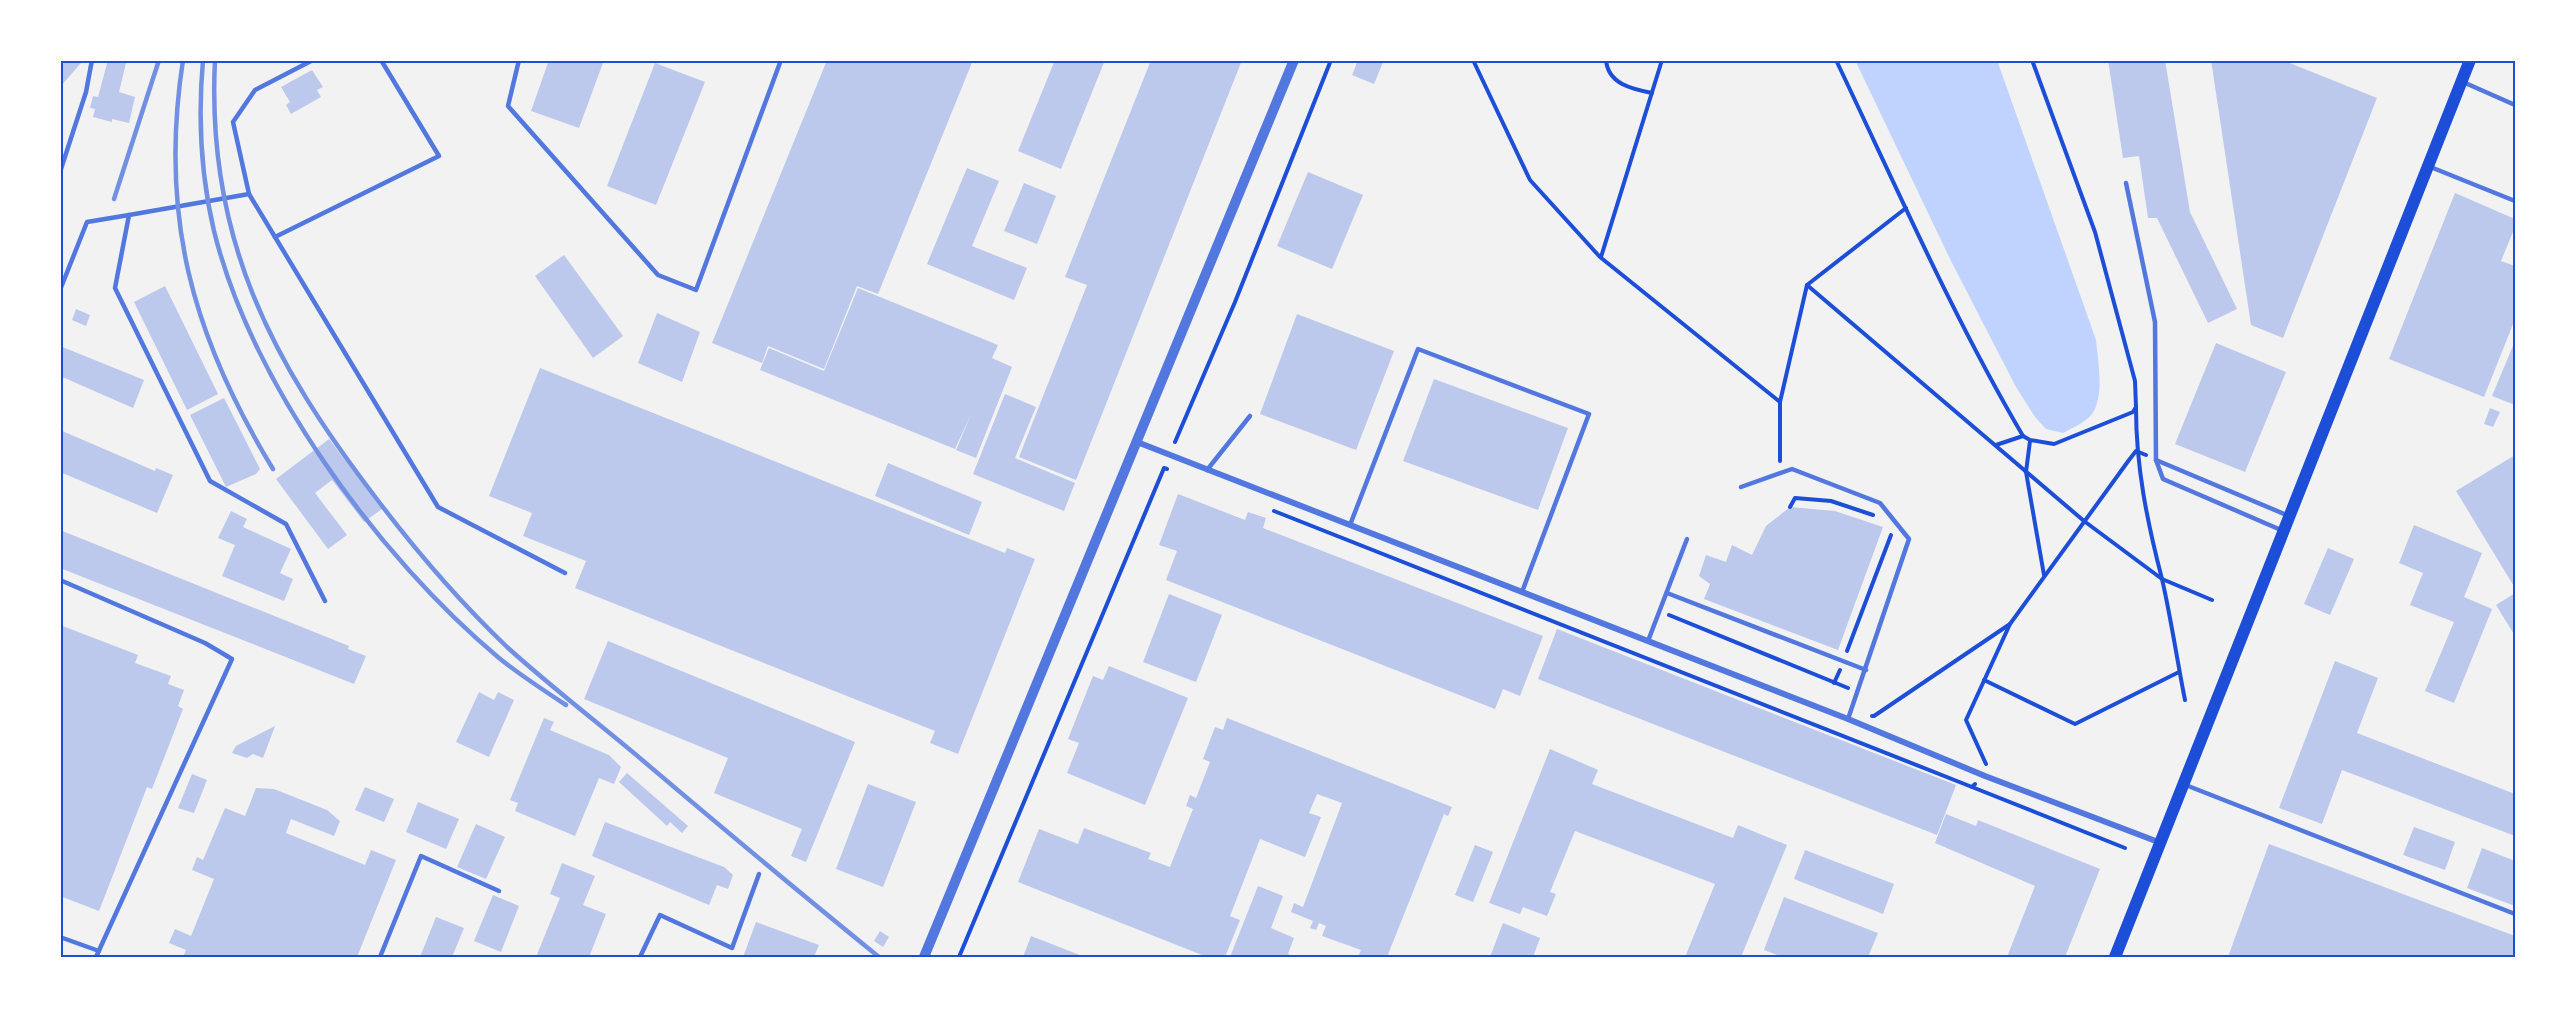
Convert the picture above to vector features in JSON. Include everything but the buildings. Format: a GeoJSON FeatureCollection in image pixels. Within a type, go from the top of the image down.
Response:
{"type":"FeatureCollection","features":[{"type":"Feature","properties":{"kind":"main road"},"geometry":{"type":"LineString","coordinates":[[2115,957],[2470,60]]}},
{"type":"Feature","properties":{"kind":"street"},"geometry":{"type":"LineString","coordinates":[[924,957],[1294,60]]}},
{"type":"Feature","properties":{"kind":"street"},"geometry":{"type":"LineString","coordinates":[[1137,442],[1848,719],[1984,776],[2161,843]]}},
{"type":"Feature","properties":{"kind":"lane"},"geometry":{"type":"LineString","coordinates":[[60,172],[86,92],[92,60]]}},
{"type":"Feature","properties":{"kind":"lane"},"geometry":{"type":"LineString","coordinates":[[313,60],[255,90],[233,122],[249,194],[438,507],[565,573]]}},
{"type":"Feature","properties":{"kind":"lane"},"geometry":{"type":"LineString","coordinates":[[275,237],[439,156],[381,60]]}},
{"type":"Feature","properties":{"kind":"lane"},"geometry":{"type":"LineString","coordinates":[[519,60],[508,106],[658,275],[696,290],[782,60]]}},
{"type":"Feature","properties":{"kind":"lane"},"geometry":{"type":"LineString","coordinates":[[2462,81],[2515,105]]}},
{"type":"Feature","properties":{"kind":"lane"},"geometry":{"type":"LineString","coordinates":[[2428,166],[2515,201]]}},
{"type":"Feature","properties":{"kind":"lane"},"geometry":{"type":"LineString","coordinates":[[2126,183],[2156,322],[2156,460],[2163,479],[2283,531]]}},
{"type":"Feature","properties":{"kind":"lane"},"geometry":{"type":"LineString","coordinates":[[60,290],[87,222],[249,194]]}},
{"type":"Feature","properties":{"kind":"lane"},"geometry":{"type":"LineString","coordinates":[[129,215],[115,288],[210,481],[286,524],[325,601]]}},
{"type":"Feature","properties":{"kind":"lane"},"geometry":{"type":"LineString","coordinates":[[1350,525],[1418,349],[1589,414],[1522,592]]}},
{"type":"Feature","properties":{"kind":"lane"},"geometry":{"type":"LineString","coordinates":[[1207,470],[1250,416]]}},
{"type":"Feature","properties":{"kind":"lane"},"geometry":{"type":"LineString","coordinates":[[2156,460],[2289,516]]}},
{"type":"Feature","properties":{"kind":"lane"},"geometry":{"type":"LineString","coordinates":[[1741,487],[1792,469],[1880,503],[1909,539],[1848,719]]}},
{"type":"Feature","properties":{"kind":"lane"},"geometry":{"type":"LineString","coordinates":[[1648,641],[1687,538]]}},
{"type":"Feature","properties":{"kind":"lane"},"geometry":{"type":"LineString","coordinates":[[60,580],[205,643],[232,659],[98,954],[60,936]]}},
{"type":"Feature","properties":{"kind":"lane"},"geometry":{"type":"LineString","coordinates":[[1667,593],[1866,670]]}},
{"type":"Feature","properties":{"kind":"lane"},"geometry":{"type":"LineString","coordinates":[[2183,784],[2515,914]]}},
{"type":"Feature","properties":{"kind":"lane"},"geometry":{"type":"LineString","coordinates":[[380,957],[421,856],[499,891]]}},
{"type":"Feature","properties":{"kind":"lane"},"geometry":{"type":"LineString","coordinates":[[640,957],[660,915],[732,948],[759,874]]}},
{"type":"Feature","properties":{"kind":"path"},"geometry":{"type":"LineString","coordinates":[[1175,442],[1235,302],[1331,60]]}},
{"type":"Feature","properties":{"kind":"path"},"geometry":{"type":"LineString","coordinates":[[1473,60],[1530,180],[1600,257],[1780,402]]}},
{"type":"Feature","properties":{"kind":"path"},"geometry":{"type":"LineString","coordinates":[[1606,60],[1607,69],[1619,84],[1652,93]]}},
{"type":"Feature","properties":{"kind":"path"},"geometry":{"type":"LineString","coordinates":[[1600,257],[1662,60]]}},
{"type":"Feature","properties":{"kind":"path"},"geometry":{"type":"LineString","coordinates":[[1836,60],[1969,339],[2023,436],[2030,440],[2054,444],[2133,412],[2136,407]]}},
{"type":"Feature","properties":{"kind":"path"},"geometry":{"type":"LineString","coordinates":[[2032,60],[2094,232],[2135,381],[2136,451],[2146,516],[2162,579],[2184,700]]}},
{"type":"Feature","properties":{"kind":"path"},"geometry":{"type":"LineString","coordinates":[[1780,473],[1780,402],[1807,285],[1906,208]]}},
{"type":"Feature","properties":{"kind":"path"},"geometry":{"type":"LineString","coordinates":[[1807,285],[2084,520],[2162,579],[2212,600]]}},
{"type":"Feature","properties":{"kind":"path"},"geometry":{"type":"LineString","coordinates":[[1996,445],[2023,436]]}},
{"type":"Feature","properties":{"kind":"path"},"geometry":{"type":"LineString","coordinates":[[2030,440],[2026,472],[2044,576]]}},
{"type":"Feature","properties":{"kind":"path"},"geometry":{"type":"LineString","coordinates":[[2136,451],[2156,460]]}},
{"type":"Feature","properties":{"kind":"path"},"geometry":{"type":"LineString","coordinates":[[1972,787],[1984,776],[1988,768],[1966,720],[2010,624],[2136,451]]}},
{"type":"Feature","properties":{"kind":"path"},"geometry":{"type":"LineString","coordinates":[[959,957],[1164,468],[1174,472]]}},
{"type":"Feature","properties":{"kind":"path"},"geometry":{"type":"LineString","coordinates":[[1790,507],[1795,498],[1831,501],[1882,518]]}},
{"type":"Feature","properties":{"kind":"path"},"geometry":{"type":"LineString","coordinates":[[1268,508],[2125,848]]}},
{"type":"Feature","properties":{"kind":"path"},"geometry":{"type":"LineString","coordinates":[[1834,682],[1893,530]]}},
{"type":"Feature","properties":{"kind":"path"},"geometry":{"type":"LineString","coordinates":[[1660,611],[1858,692]]}},
{"type":"Feature","properties":{"kind":"path"},"geometry":{"type":"LineString","coordinates":[[1852,708],[1874,716],[2010,624]]}},
{"type":"Feature","properties":{"kind":"path"},"geometry":{"type":"LineString","coordinates":[[1984,680],[2075,724],[2179,672]]}},
{"type":"Feature","properties":{"kind":"water"},"geometry":{"type":"Polygon","coordinates":[[[1855,60],[1997,60],[2096,340],[2100,376],[2099,394],[2094,411],[2080,424],[2063,433],[2046,429],[2035,417],[2016,387],[1951,261],[1855,60]]]}},
{"type":"Feature","properties":{"kind":"railway"},"geometry":{"type":"LineString","coordinates":[[114,199],[159,60]]}},
{"type":"Feature","properties":{"kind":"railway"},"geometry":{"type":"LineString","coordinates":[[183,60],[177,117],[176,171],[180,222],[189,273],[203,322],[221,371],[273,469]]}},
{"type":"Feature","properties":{"kind":"railway"},"geometry":{"type":"LineString","coordinates":[[203,60],[202,146],[206,189],[214,231],[232,289],[258,348],[289,407],[326,464],[366,519],[409,571],[499,658],[566,705]]}},
{"type":"Feature","properties":{"kind":"railway"},"geometry":{"type":"LineString","coordinates":[[215,60],[215,124],[222,184],[234,240],[253,294],[277,346],[305,397],[376,498],[439,575],[507,647],[879,957]]}}]}
